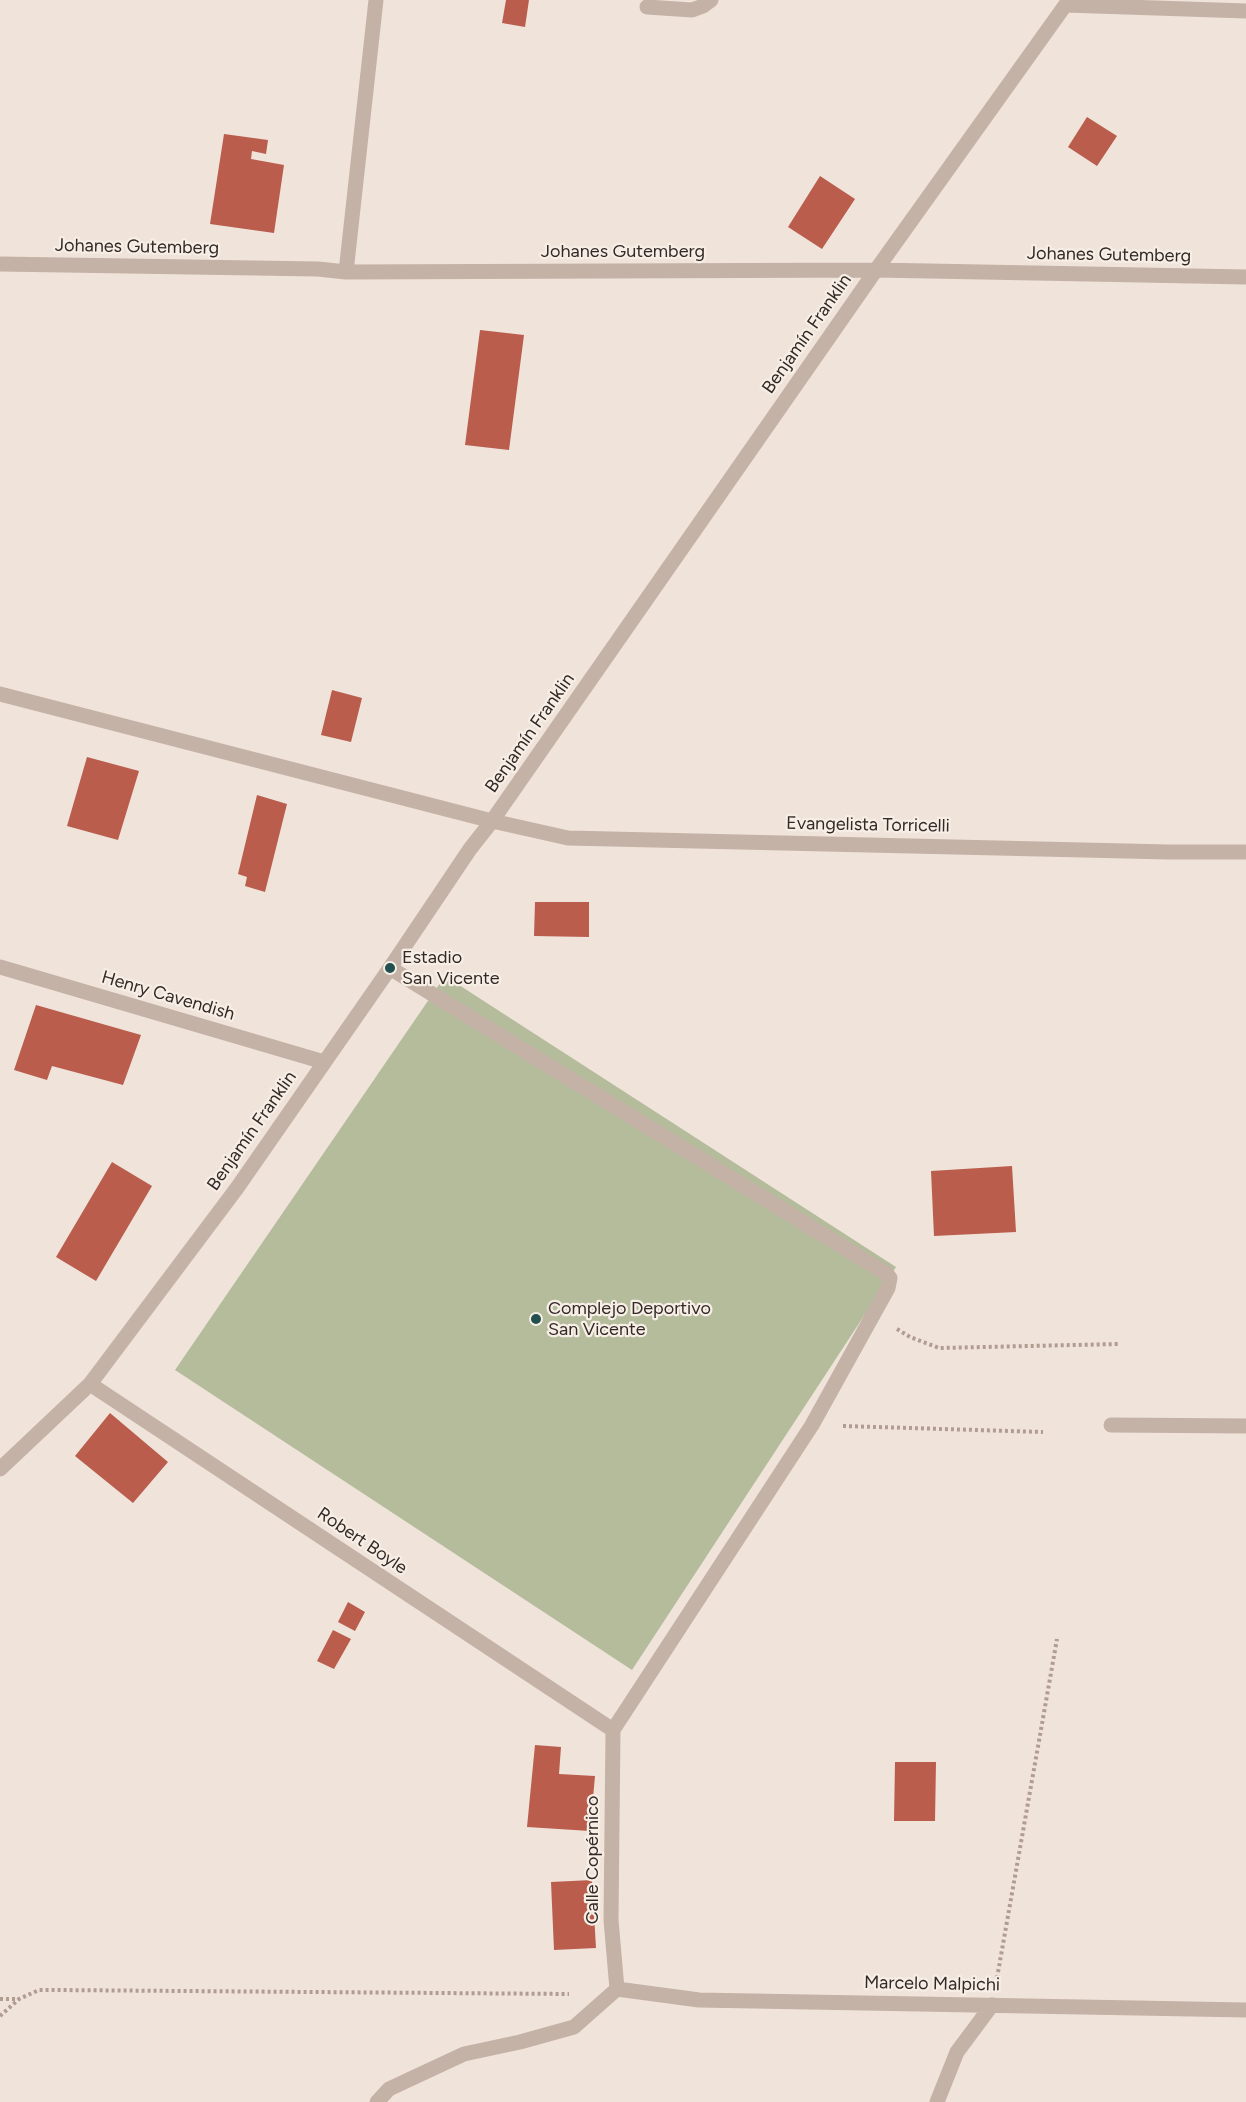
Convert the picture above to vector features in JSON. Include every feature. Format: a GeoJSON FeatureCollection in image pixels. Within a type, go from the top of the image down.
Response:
{"type":"FeatureCollection","features":[{"type":"Feature","properties":{"kind":"street"},"geometry":{"type":"LineString","coordinates":[[346,272],[376,0]]}},
{"type":"Feature","properties":{"kind":"street"},"geometry":{"type":"LineString","coordinates":[[647,7],[692,10],[711,0]]}},
{"type":"Feature","properties":{"kind":"street"},"geometry":{"type":"LineString","coordinates":[[1068,3],[1246,11]]}},
{"type":"Feature","properties":{"kind":"street","name":"Benjamín Franklin"},"geometry":{"type":"LineString","coordinates":[[0,1469],[90,1384],[237,1188],[470,849],[492,821],[876,270],[1068,3]]}},
{"type":"Feature","properties":{"kind":"street","name":"Johanes Gutemberg"},"geometry":{"type":"LineString","coordinates":[[0,264],[318,269],[346,272],[876,270],[1246,278]]}},
{"type":"Feature","properties":{"kind":"street","name":"Evangelista Torricelli"},"geometry":{"type":"LineString","coordinates":[[0,694],[492,821],[568,838],[1246,852]]}},
{"type":"Feature","properties":{"kind":"street","name":"Henry Cavendish"},"geometry":{"type":"LineString","coordinates":[[0,967],[324,1062]]}},
{"type":"Feature","properties":{"kind":"street"},"geometry":{"type":"LineString","coordinates":[[390,968],[887,1274],[890,1278],[890,1283],[812,1425],[613,1730]]}},
{"type":"Feature","properties":{"kind":"street","name":"Robert Boyle"},"geometry":{"type":"LineString","coordinates":[[90,1384],[613,1730]]}},
{"type":"Feature","properties":{"kind":"street"},"geometry":{"type":"LineString","coordinates":[[1111,1425],[1246,1426]]}},
{"type":"Feature","properties":{"kind":"street","name":"Calle Copérnico"},"geometry":{"type":"LineString","coordinates":[[613,1730],[612,1920],[617,1989]]}},
{"type":"Feature","properties":{"kind":"street"},"geometry":{"type":"LineString","coordinates":[[377,2102],[389,2089],[464,2054],[574,2027],[617,1989]]}},
{"type":"Feature","properties":{"kind":"street","name":"Marcelo Malpichi"},"geometry":{"type":"LineString","coordinates":[[617,1989],[699,2000],[1246,2010]]}},
{"type":"Feature","properties":{"kind":"street"},"geometry":{"type":"LineString","coordinates":[[937,2102],[957,2052],[992,2005]]}},
{"type":"Feature","properties":{"kind":"path"},"geometry":{"type":"LineString","coordinates":[[873,1314],[910,1337],[939,1347],[1119,1344]]}},
{"type":"Feature","properties":{"kind":"path"},"geometry":{"type":"LineString","coordinates":[[812,1425],[1043,1432]]}},
{"type":"Feature","properties":{"kind":"path"},"geometry":{"type":"LineString","coordinates":[[992,2005],[1057,1639]]}},
{"type":"Feature","properties":{"kind":"path"},"geometry":{"type":"LineString","coordinates":[[0,2016],[19,2000],[39,1990],[587,1994],[617,1989]]}},
{"type":"Feature","properties":{"kind":"path"},"geometry":{"type":"LineString","coordinates":[[0,1999],[19,2000]]}},
{"type":"Feature","properties":{"kind":"green space","name":"Complejo Deportivo San Vicente"},"geometry":{"type":"Polygon","coordinates":[[[445,976],[896,1267],[632,1670],[175,1370],[445,976]]]}},
{"type":"Feature","properties":{"kind":"building"},"geometry":{"type":"Polygon","coordinates":[[[506,0],[529,0],[525,27],[502,23],[506,0]]]}},
{"type":"Feature","properties":{"kind":"building"},"geometry":{"type":"Polygon","coordinates":[[[1087,117],[1117,136],[1097,166],[1068,147],[1087,117]]]}},
{"type":"Feature","properties":{"kind":"building"},"geometry":{"type":"Polygon","coordinates":[[[224,134],[268,140],[266,154],[252,151],[251,159],[284,165],[274,233],[210,224],[224,134]]]}},
{"type":"Feature","properties":{"kind":"building"},"geometry":{"type":"Polygon","coordinates":[[[820,176],[855,199],[822,249],[788,227],[820,176]]]}},
{"type":"Feature","properties":{"kind":"building"},"geometry":{"type":"Polygon","coordinates":[[[480,330],[524,335],[509,450],[465,445],[480,330]]]}},
{"type":"Feature","properties":{"kind":"building"},"geometry":{"type":"Polygon","coordinates":[[[332,690],[362,698],[351,742],[321,735],[332,690]]]}},
{"type":"Feature","properties":{"kind":"building"},"geometry":{"type":"Polygon","coordinates":[[[87,757],[139,771],[118,840],[67,826],[87,757]]]}},
{"type":"Feature","properties":{"kind":"building"},"geometry":{"type":"Polygon","coordinates":[[[257,795],[287,804],[265,892],[245,886],[247,877],[238,874],[257,795]]]}},
{"type":"Feature","properties":{"kind":"building"},"geometry":{"type":"Polygon","coordinates":[[[535,902],[589,902],[589,937],[534,936],[535,902]]]}},
{"type":"Feature","properties":{"kind":"building"},"geometry":{"type":"Polygon","coordinates":[[[36,1005],[141,1035],[123,1085],[52,1066],[47,1080],[14,1070],[36,1005]]]}},
{"type":"Feature","properties":{"kind":"building"},"geometry":{"type":"Polygon","coordinates":[[[112,1162],[152,1186],[96,1281],[56,1257],[112,1162]]]}},
{"type":"Feature","properties":{"kind":"building"},"geometry":{"type":"Polygon","coordinates":[[[1012,1166],[1016,1232],[934,1236],[931,1171],[1012,1166]]]}},
{"type":"Feature","properties":{"kind":"building"},"geometry":{"type":"Polygon","coordinates":[[[110,1413],[168,1462],[133,1503],[75,1456],[110,1413]]]}},
{"type":"Feature","properties":{"kind":"building"},"geometry":{"type":"Polygon","coordinates":[[[348,1602],[365,1612],[355,1631],[338,1622],[348,1602]]]}},
{"type":"Feature","properties":{"kind":"building"},"geometry":{"type":"Polygon","coordinates":[[[333,1630],[351,1639],[334,1669],[317,1661],[333,1630]]]}},
{"type":"Feature","properties":{"kind":"building"},"geometry":{"type":"Polygon","coordinates":[[[535,1745],[561,1747],[559,1774],[595,1776],[590,1831],[527,1827],[535,1745]]]}},
{"type":"Feature","properties":{"kind":"building"},"geometry":{"type":"Polygon","coordinates":[[[895,1762],[936,1762],[935,1821],[894,1821],[895,1762]]]}},
{"type":"Feature","properties":{"kind":"building"},"geometry":{"type":"Polygon","coordinates":[[[592,1880],[596,1948],[554,1950],[551,1882],[592,1880]]]}},
{"type":"Feature","properties":{"kind":"place","name":"Estadio San Vicente"},"geometry":{"type":"Point","coordinates":[390,968]}},
{"type":"Feature","properties":{"kind":"place","name":"Complejo Deportivo San Vicente"},"geometry":{"type":"Point","coordinates":[536,1319]}}]}
